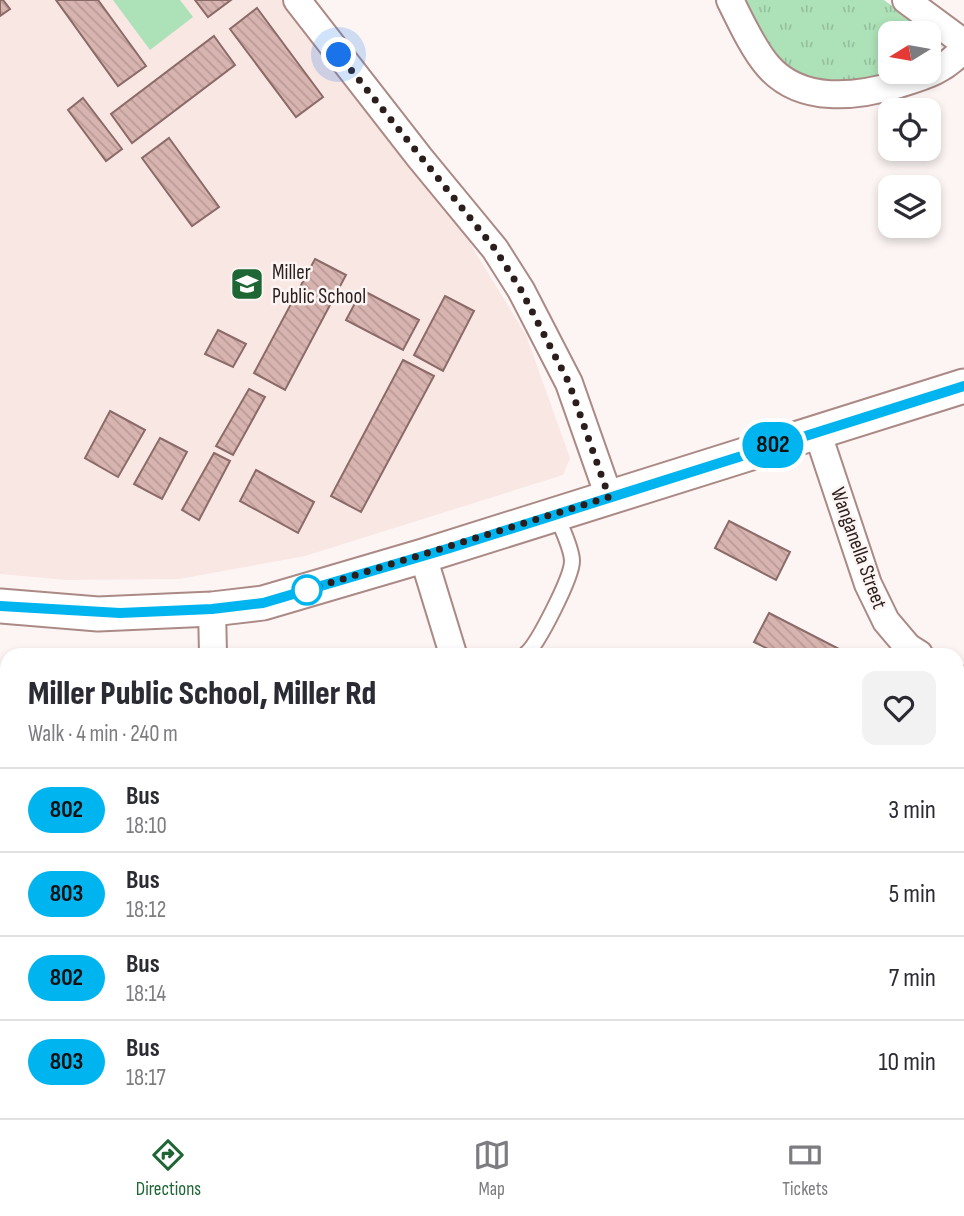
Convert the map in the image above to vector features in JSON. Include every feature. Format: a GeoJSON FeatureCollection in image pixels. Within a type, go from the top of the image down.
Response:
{"type":"FeatureCollection","features":[{"type":"Feature","properties":{"kind":"street"},"geometry":{"type":"LineString","coordinates":[[730,0],[768,66],[789,82],[811,91],[843,96],[876,91],[931,74],[953,61],[964,46],[906,0]]}},
{"type":"Feature","properties":{"kind":"street"},"geometry":{"type":"LineString","coordinates":[[309,4],[420,158],[495,249],[521,290],[569,383],[609,497]]}},
{"type":"Feature","properties":{"kind":"street"},"geometry":{"type":"LineString","coordinates":[[0,606],[98,614],[212,609],[263,603],[424,556],[964,386]]}},
{"type":"Feature","properties":{"kind":"street","name":"Wanganella Street"},"geometry":{"type":"LineString","coordinates":[[817,431],[869,584],[886,621],[910,648]]}},
{"type":"Feature","properties":{"kind":"street"},"geometry":{"type":"LineString","coordinates":[[424,556],[451,648]]}},
{"type":"Feature","properties":{"kind":"street"},"geometry":{"type":"LineString","coordinates":[[212,609],[213,648]]}},
{"type":"Feature","properties":{"kind":"lane"},"geometry":{"type":"LineString","coordinates":[[530,648],[571,570],[571,550],[556,515]]}},
{"type":"Feature","properties":{"kind":"shaded area","name":"Miller Public School"},"geometry":{"type":"Polygon","coordinates":[[[0,0],[281,0],[355,99],[463,232],[526,335],[570,458],[563,475],[305,556],[179,579],[66,580],[0,574],[0,0]]]}},
{"type":"Feature","properties":{"kind":"green space"},"geometry":{"type":"Polygon","coordinates":[[[113,0],[180,0],[193,17],[150,50],[113,0]]]}},
{"type":"Feature","properties":{"kind":"green space"},"geometry":{"type":"Polygon","coordinates":[[[742,0],[884,0],[912,21],[878,21],[878,78],[838,87],[815,82],[785,67],[768,49],[742,0]]]}},
{"type":"Feature","properties":{"kind":"building"},"geometry":{"type":"Polygon","coordinates":[[[0,0],[10,9],[0,16],[0,0]]]}},
{"type":"Feature","properties":{"kind":"building"},"geometry":{"type":"Polygon","coordinates":[[[56,0],[98,0],[146,66],[118,86],[56,0]]]}},
{"type":"Feature","properties":{"kind":"building"},"geometry":{"type":"Polygon","coordinates":[[[195,0],[231,0],[208,17],[195,0]]]}},
{"type":"Feature","properties":{"kind":"building"},"geometry":{"type":"Polygon","coordinates":[[[257,8],[323,97],[296,117],[230,29],[257,8]]]}},
{"type":"Feature","properties":{"kind":"building"},"geometry":{"type":"Polygon","coordinates":[[[214,36],[235,65],[132,143],[111,114],[214,36]]]}},
{"type":"Feature","properties":{"kind":"building"},"geometry":{"type":"Polygon","coordinates":[[[83,98],[122,149],[106,161],[68,110],[83,98]]]}},
{"type":"Feature","properties":{"kind":"building"},"geometry":{"type":"Polygon","coordinates":[[[169,138],[219,207],[192,226],[142,158],[169,138]]]}},
{"type":"Feature","properties":{"kind":"building"},"geometry":{"type":"Polygon","coordinates":[[[315,259],[346,275],[285,390],[254,373],[315,259]]]}},
{"type":"Feature","properties":{"kind":"building"},"geometry":{"type":"Polygon","coordinates":[[[362,290],[419,320],[403,350],[346,320],[362,290]]]}},
{"type":"Feature","properties":{"kind":"building"},"geometry":{"type":"Polygon","coordinates":[[[445,296],[474,311],[443,371],[414,355],[445,296]]]}},
{"type":"Feature","properties":{"kind":"building"},"geometry":{"type":"Polygon","coordinates":[[[218,330],[246,344],[233,367],[205,354],[218,330]]]}},
{"type":"Feature","properties":{"kind":"building"},"geometry":{"type":"Polygon","coordinates":[[[403,360],[434,376],[361,512],[331,496],[403,360]]]}},
{"type":"Feature","properties":{"kind":"building"},"geometry":{"type":"Polygon","coordinates":[[[249,389],[265,397],[233,455],[216,446],[249,389]]]}},
{"type":"Feature","properties":{"kind":"building"},"geometry":{"type":"Polygon","coordinates":[[[110,411],[145,430],[118,477],[85,458],[110,411]]]}},
{"type":"Feature","properties":{"kind":"building"},"geometry":{"type":"Polygon","coordinates":[[[160,438],[187,452],[162,499],[134,484],[160,438]]]}},
{"type":"Feature","properties":{"kind":"building"},"geometry":{"type":"Polygon","coordinates":[[[214,453],[230,461],[199,520],[182,510],[214,453]]]}},
{"type":"Feature","properties":{"kind":"building"},"geometry":{"type":"Polygon","coordinates":[[[256,470],[314,502],[298,533],[240,501],[256,470]]]}},
{"type":"Feature","properties":{"kind":"building"},"geometry":{"type":"Polygon","coordinates":[[[729,521],[790,552],[776,580],[715,548],[729,521]]]}},
{"type":"Feature","properties":{"kind":"building"},"geometry":{"type":"Polygon","coordinates":[[[769,613],[837,648],[766,648],[754,642],[769,613]]]}},
{"type":"Feature","properties":{"kind":"bus line","name":"802"},"geometry":{"type":"LineString","coordinates":[[0,606],[98,614],[212,609],[263,603],[450,548],[964,386]]}},
{"type":"Feature","properties":{"kind":"place","name":"Miller Public School"},"geometry":{"type":"Point","coordinates":[247,284]}},
{"type":"Feature","properties":{"kind":"route"},"geometry":{"type":"LineString","coordinates":[[307,590],[609,497],[569,383],[521,290],[495,249],[339,55]]}}]}
